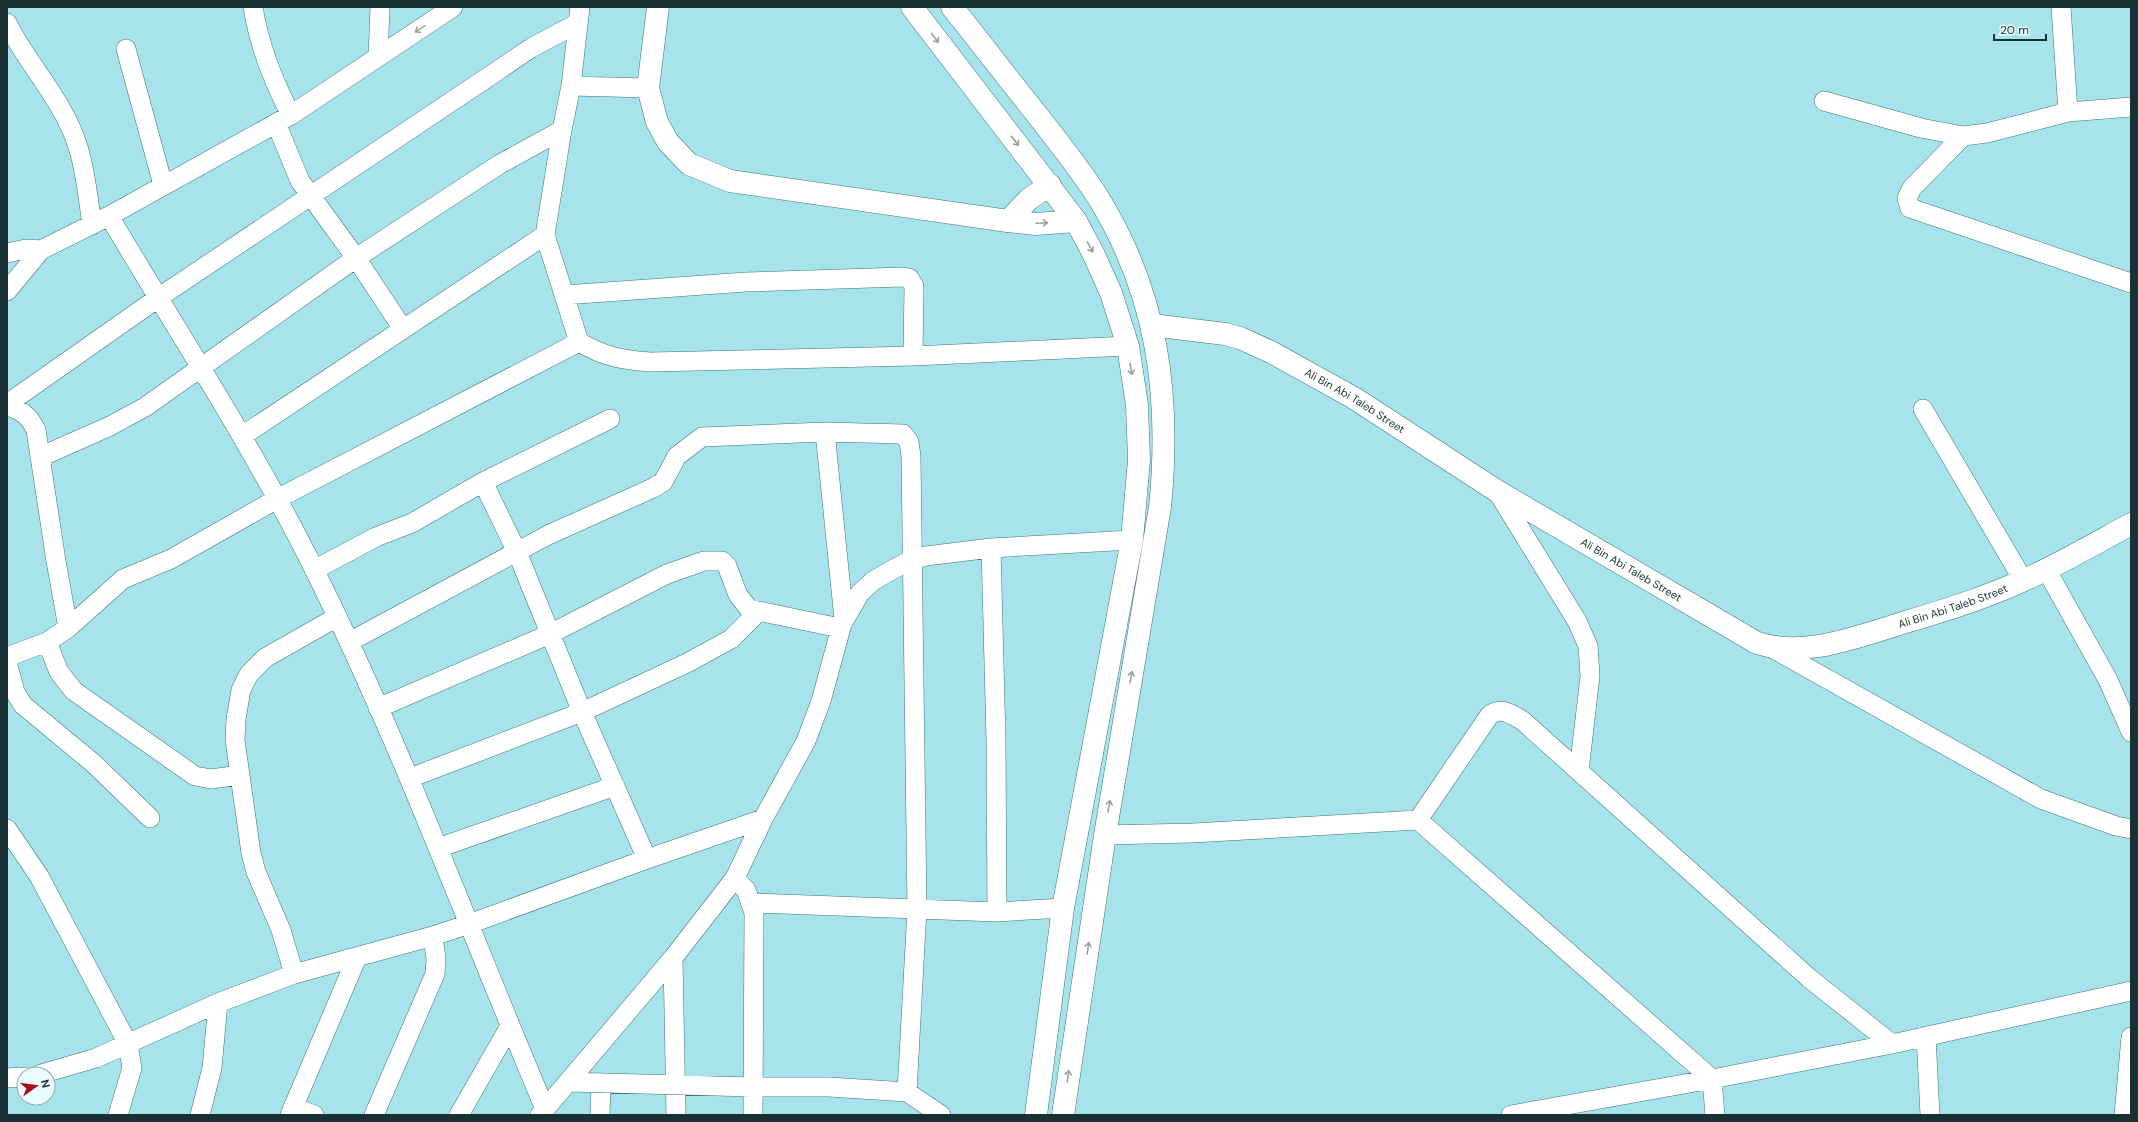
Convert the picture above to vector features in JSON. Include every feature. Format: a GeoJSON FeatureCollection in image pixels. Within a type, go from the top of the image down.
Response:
{"type":"FeatureCollection","features":[{"type":"Feature","properties":{"kind":"main road"},"geometry":{"type":"LineString","coordinates":[[658,7],[648,88],[657,122],[668,142],[689,164],[730,181],[1008,221],[1036,224],[1076,221]]}},
{"type":"Feature","properties":{"kind":"main road"},"geometry":{"type":"LineString","coordinates":[[912,7],[1050,185],[1076,221],[1094,254],[1111,293],[1128,346],[1136,405],[1140,460],[1132,540],[1063,908],[1036,1115]]}},
{"type":"Feature","properties":{"kind":"main road"},"geometry":{"type":"LineString","coordinates":[[952,7],[1077,166],[1100,200],[1124,247],[1139,285],[1152,325],[1160,370],[1164,416],[1164,462],[1160,507],[1104,835],[1063,1115]]}},
{"type":"Feature","properties":{"kind":"main road"},"geometry":{"type":"LineString","coordinates":[[1008,221],[1029,200],[1050,185]]}},
{"type":"Feature","properties":{"kind":"main road","name":"Ali Bin Abi Taleb Street"},"geometry":{"type":"LineString","coordinates":[[1152,325],[1225,334],[1240,338],[1271,352],[1354,398],[1497,491],[1757,644],[1772,648],[1806,648],[1853,638],[1931,614],[2023,580],[2131,524]]}},
{"type":"Feature","properties":{"kind":"street"},"geometry":{"type":"LineString","coordinates":[[253,7],[262,49],[283,119],[294,170],[311,197],[356,258],[403,329]]}},
{"type":"Feature","properties":{"kind":"street"},"geometry":{"type":"LineString","coordinates":[[378,57],[380,7]]}},
{"type":"Feature","properties":{"kind":"street"},"geometry":{"type":"LineString","coordinates":[[7,291],[41,250],[109,216],[283,119],[453,7]]}},
{"type":"Feature","properties":{"kind":"street"},"geometry":{"type":"LineString","coordinates":[[2061,7],[2068,112]]}},
{"type":"Feature","properties":{"kind":"street"},"geometry":{"type":"LineString","coordinates":[[578,15],[571,86],[562,130],[545,234],[580,342],[606,356],[624,360],[651,362],[913,356],[1128,346]]}},
{"type":"Feature","properties":{"kind":"street"},"geometry":{"type":"LineString","coordinates":[[7,405],[158,298],[311,197],[578,15]]}},
{"type":"Feature","properties":{"kind":"street"},"geometry":{"type":"LineString","coordinates":[[7,23],[16,40],[69,123],[83,165],[92,225]]}},
{"type":"Feature","properties":{"kind":"street"},"geometry":{"type":"LineString","coordinates":[[126,50],[163,185]]}},
{"type":"Feature","properties":{"kind":"street"},"geometry":{"type":"LineString","coordinates":[[571,86],[648,88]]}},
{"type":"Feature","properties":{"kind":"street"},"geometry":{"type":"LineString","coordinates":[[1824,101],[1921,128],[1963,136],[1987,133],[2068,112],[2131,107]]}},
{"type":"Feature","properties":{"kind":"street"},"geometry":{"type":"LineString","coordinates":[[40,457],[110,426],[145,407],[356,258],[500,164],[562,130]]}},
{"type":"Feature","properties":{"kind":"street"},"geometry":{"type":"LineString","coordinates":[[1963,136],[1912,188],[1907,198],[1910,208],[2131,283]]}},
{"type":"Feature","properties":{"kind":"street"},"geometry":{"type":"LineString","coordinates":[[109,216],[202,368],[278,499],[337,617],[410,778],[470,924],[543,1112],[673,958],[735,878],[763,819],[806,741],[821,701],[842,624],[860,593],[874,581],[911,560],[946,553],[991,548],[1132,540]]}},
{"type":"Feature","properties":{"kind":"street"},"geometry":{"type":"LineString","coordinates":[[242,436],[545,234]]}},
{"type":"Feature","properties":{"kind":"street"},"geometry":{"type":"LineString","coordinates":[[7,253],[26,249],[41,250]]}},
{"type":"Feature","properties":{"kind":"street"},"geometry":{"type":"LineString","coordinates":[[564,295],[746,282],[903,276],[909,278],[914,286],[913,356]]}},
{"type":"Feature","properties":{"kind":"street"},"geometry":{"type":"LineString","coordinates":[[7,657],[47,642],[68,628],[123,579],[171,559],[278,499],[580,342]]}},
{"type":"Feature","properties":{"kind":"street"},"geometry":{"type":"LineString","coordinates":[[7,405],[23,412],[31,420],[36,430],[68,628]]}},
{"type":"Feature","properties":{"kind":"street"},"geometry":{"type":"LineString","coordinates":[[1923,409],[2023,580]]}},
{"type":"Feature","properties":{"kind":"street"},"geometry":{"type":"LineString","coordinates":[[314,570],[376,537],[412,523],[483,482],[610,419]]}},
{"type":"Feature","properties":{"kind":"street"},"geometry":{"type":"LineString","coordinates":[[825,432],[842,624]]}},
{"type":"Feature","properties":{"kind":"street"},"geometry":{"type":"LineString","coordinates":[[349,642],[571,524],[653,488],[662,482],[677,456],[702,437],[825,432],[893,433],[903,434],[907,437],[911,456],[911,560],[917,909],[907,1092]]}},
{"type":"Feature","properties":{"kind":"street"},"geometry":{"type":"LineString","coordinates":[[483,482],[517,552],[582,712],[647,859]]}},
{"type":"Feature","properties":{"kind":"street"},"geometry":{"type":"LineString","coordinates":[[1497,491],[1577,621],[1588,646],[1590,676],[1579,771]]}},
{"type":"Feature","properties":{"kind":"street"},"geometry":{"type":"LineString","coordinates":[[991,548],[996,732],[997,912]]}},
{"type":"Feature","properties":{"kind":"street"},"geometry":{"type":"LineString","coordinates":[[378,708],[550,634],[667,574],[704,561],[722,561],[727,566],[743,604],[749,609],[758,612],[842,624]]}},
{"type":"Feature","properties":{"kind":"street"},"geometry":{"type":"LineString","coordinates":[[2046,569],[2108,680],[2131,732]]}},
{"type":"Feature","properties":{"kind":"street"},"geometry":{"type":"LineString","coordinates":[[410,778],[582,712],[687,663],[731,639],[746,626],[758,612]]}},
{"type":"Feature","properties":{"kind":"street"},"geometry":{"type":"LineString","coordinates":[[294,974],[281,930],[256,872],[251,853],[236,740],[236,719],[241,690],[249,674],[265,658],[337,617]]}},
{"type":"Feature","properties":{"kind":"street"},"geometry":{"type":"LineString","coordinates":[[47,642],[59,672],[65,682],[90,704],[195,776],[211,779],[240,775]]}},
{"type":"Feature","properties":{"kind":"street"},"geometry":{"type":"LineString","coordinates":[[1772,648],[2041,799],[2116,826],[2131,829]]}},
{"type":"Feature","properties":{"kind":"street"},"geometry":{"type":"LineString","coordinates":[[7,662],[15,692],[23,705],[93,763],[150,818]]}},
{"type":"Feature","properties":{"kind":"street"},"geometry":{"type":"LineString","coordinates":[[1418,820],[1483,723],[1493,712],[1501,711],[1511,713],[1523,721],[1809,978],[1892,1044]]}},
{"type":"Feature","properties":{"kind":"street"},"geometry":{"type":"LineString","coordinates":[[438,848],[615,786]]}},
{"type":"Feature","properties":{"kind":"street"},"geometry":{"type":"LineString","coordinates":[[56,1070],[96,1058],[218,1003],[294,974],[434,936],[763,819]]}},
{"type":"Feature","properties":{"kind":"street"},"geometry":{"type":"LineString","coordinates":[[1104,835],[1193,833],[1418,820],[1712,1079],[1715,1115]]}},
{"type":"Feature","properties":{"kind":"street"},"geometry":{"type":"LineString","coordinates":[[7,830],[39,876],[128,1044],[132,1068],[127,1092],[118,1115]]}},
{"type":"Feature","properties":{"kind":"street"},"geometry":{"type":"LineString","coordinates":[[735,878],[746,890],[752,903],[755,930],[753,1115]]}},
{"type":"Feature","properties":{"kind":"street"},"geometry":{"type":"LineString","coordinates":[[752,903],[997,912],[1063,908]]}},
{"type":"Feature","properties":{"kind":"street"},"geometry":{"type":"LineString","coordinates":[[374,1115],[433,980],[436,959],[434,936]]}},
{"type":"Feature","properties":{"kind":"street"},"geometry":{"type":"LineString","coordinates":[[314,1115],[292,1111],[357,957]]}},
{"type":"Feature","properties":{"kind":"street"},"geometry":{"type":"LineString","coordinates":[[673,958],[676,1115]]}},
{"type":"Feature","properties":{"kind":"street"},"geometry":{"type":"LineString","coordinates":[[1511,1115],[1712,1079],[1892,1044],[2131,991]]}},
{"type":"Feature","properties":{"kind":"street"},"geometry":{"type":"LineString","coordinates":[[200,1115],[212,1068],[218,1003]]}},
{"type":"Feature","properties":{"kind":"street"},"geometry":{"type":"LineString","coordinates":[[459,1115],[510,1026]]}},
{"type":"Feature","properties":{"kind":"street"},"geometry":{"type":"LineString","coordinates":[[1926,1036],[1930,1115]]}},
{"type":"Feature","properties":{"kind":"street"},"geometry":{"type":"LineString","coordinates":[[2124,1115],[2131,1037]]}},
{"type":"Feature","properties":{"kind":"street"},"geometry":{"type":"LineString","coordinates":[[569,1082],[676,1086],[830,1087],[907,1092],[941,1115]]}},
{"type":"Feature","properties":{"kind":"street"},"geometry":{"type":"LineString","coordinates":[[600,1115],[601,1084]]}}]}
